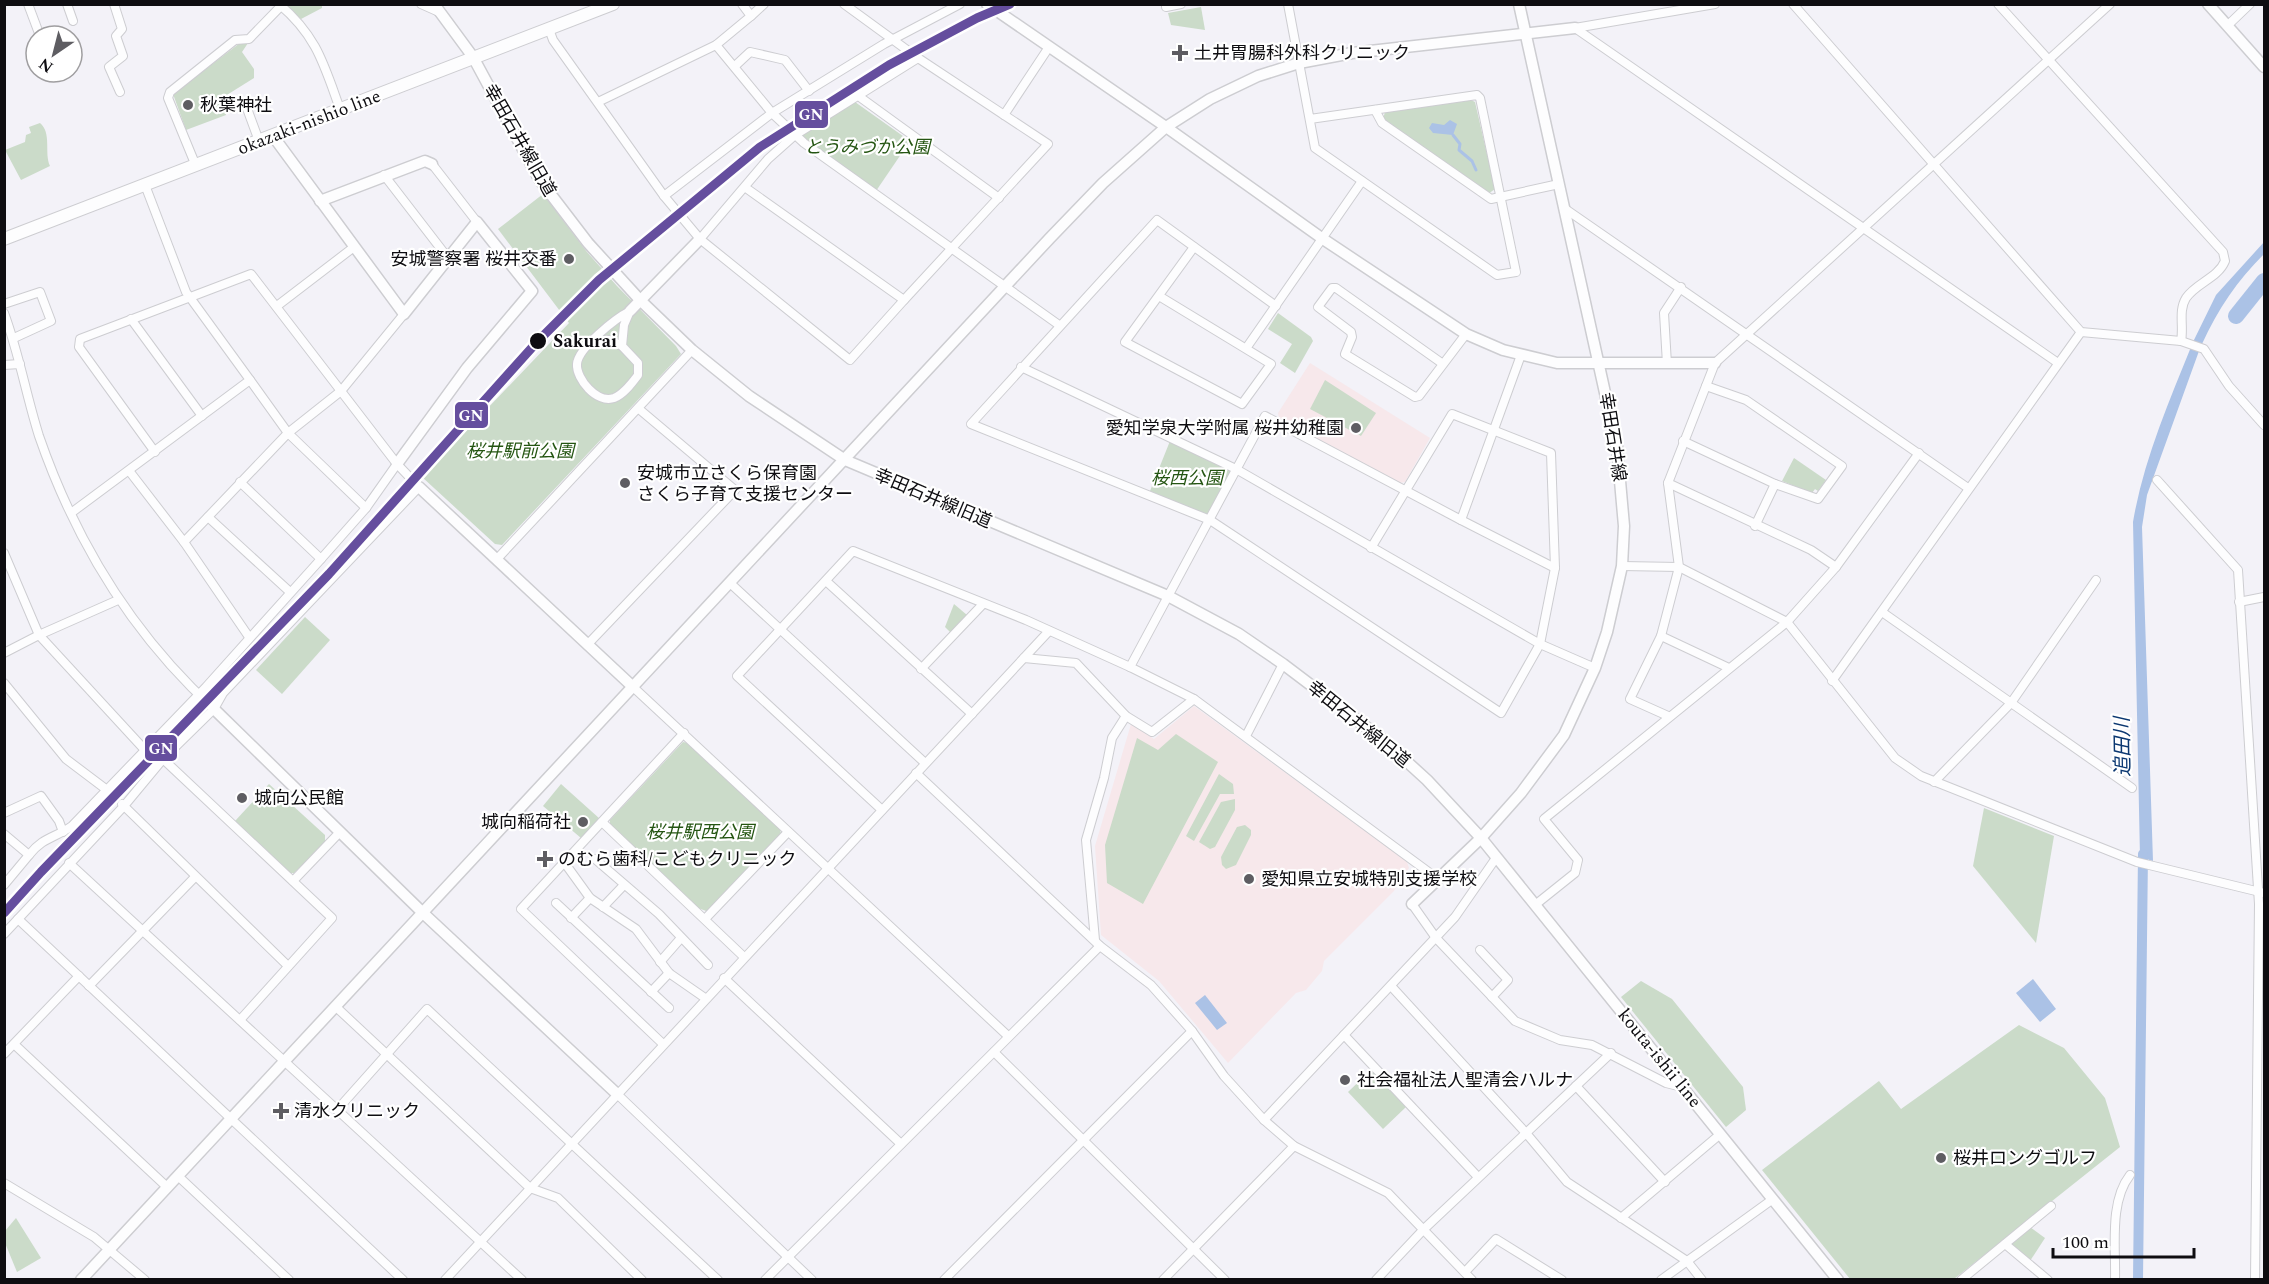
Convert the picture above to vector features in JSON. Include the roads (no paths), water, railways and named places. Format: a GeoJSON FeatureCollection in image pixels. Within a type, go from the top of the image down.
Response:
{"type":"FeatureCollection","features":[{"type":"Feature","properties":{"kind":"main road","name":"okazaki-nishio line"},"geometry":{"type":"LineString","coordinates":[[4,239],[613,4]]}},
{"type":"Feature","properties":{"kind":"street"},"geometry":{"type":"LineString","coordinates":[[28,4],[36,24]]}},
{"type":"Feature","properties":{"kind":"street"},"geometry":{"type":"LineString","coordinates":[[67,4],[73,21]]}},
{"type":"Feature","properties":{"kind":"street"},"geometry":{"type":"LineString","coordinates":[[114,4],[122,29],[116,36],[123,56],[109,67],[120,92]]}},
{"type":"Feature","properties":{"kind":"street"},"geometry":{"type":"LineString","coordinates":[[421,4],[437,9]]}},
{"type":"Feature","properties":{"kind":"street"},"geometry":{"type":"LineString","coordinates":[[742,4],[751,16]]}},
{"type":"Feature","properties":{"kind":"street"},"geometry":{"type":"LineString","coordinates":[[598,102],[716,45],[764,4]]}},
{"type":"Feature","properties":{"kind":"street"},"geometry":{"type":"LineString","coordinates":[[549,29],[553,40],[664,195],[700,239],[850,360],[1048,144],[918,58],[844,4]]}},
{"type":"Feature","properties":{"kind":"street"},"geometry":{"type":"LineString","coordinates":[[664,195],[772,114],[893,39],[960,4]]}},
{"type":"Feature","properties":{"kind":"street"},"geometry":{"type":"LineString","coordinates":[[987,4],[1323,239],[1466,334],[1521,355],[1557,363],[1599,365],[1715,363]]}},
{"type":"Feature","properties":{"kind":"street"},"geometry":{"type":"LineString","coordinates":[[1166,4],[1166,7],[1181,4]]}},
{"type":"Feature","properties":{"kind":"street"},"geometry":{"type":"LineString","coordinates":[[1288,4],[1315,148],[1501,276],[1517,270],[1479,98],[1476,95],[1310,120]]}},
{"type":"Feature","properties":{"kind":"street","name":"幸田石井線"},"geometry":{"type":"LineString","coordinates":[[1412,904],[1481,838],[1521,793],[1564,735],[1595,668],[1607,632],[1622,566],[1624,526],[1617,447],[1519,4]]}},
{"type":"Feature","properties":{"kind":"street"},"geometry":{"type":"LineString","coordinates":[[81,1280],[1103,183],[1166,127],[1231,88],[1299,63],[1352,53],[1526,36],[1714,4]]}},
{"type":"Feature","properties":{"kind":"street"},"geometry":{"type":"LineString","coordinates":[[1793,4],[2081,332],[2181,341],[2204,349],[2229,386],[2265,425]]}},
{"type":"Feature","properties":{"kind":"street"},"geometry":{"type":"LineString","coordinates":[[1998,4],[2223,252],[2225,261],[2222,268],[2186,298],[2182,312],[2181,341]]}},
{"type":"Feature","properties":{"kind":"street"},"geometry":{"type":"LineString","coordinates":[[1668,716],[1630,699],[1661,636],[1679,567],[1668,483],[1715,363],[1746,332],[2110,4]]}},
{"type":"Feature","properties":{"kind":"street"},"geometry":{"type":"LineString","coordinates":[[2208,4],[2265,67]]}},
{"type":"Feature","properties":{"kind":"street"},"geometry":{"type":"LineString","coordinates":[[2227,26],[2250,4]]}},
{"type":"Feature","properties":{"kind":"street"},"geometry":{"type":"LineString","coordinates":[[196,166],[168,98],[170,92],[236,40],[249,39],[280,5],[301,25],[317,47],[340,109]]}},
{"type":"Feature","properties":{"kind":"street","name":"幸田石井線旧道"},"geometry":{"type":"LineString","coordinates":[[437,9],[473,57],[539,178],[588,243],[640,300],[692,350],[749,396],[845,460],[1168,596],[1239,634],[1283,664],[1382,739],[1427,780],[1481,838]]}},
{"type":"Feature","properties":{"kind":"street"},"geometry":{"type":"LineString","coordinates":[[1575,28],[2058,363]]}},
{"type":"Feature","properties":{"kind":"street"},"geometry":{"type":"LineString","coordinates":[[716,45],[772,114],[795,135],[1059,325]]}},
{"type":"Feature","properties":{"kind":"street"},"geometry":{"type":"LineString","coordinates":[[1004,115],[1049,47]]}},
{"type":"Feature","properties":{"kind":"street"},"geometry":{"type":"LineString","coordinates":[[735,66],[750,52],[785,60],[809,91]]}},
{"type":"Feature","properties":{"kind":"street"},"geometry":{"type":"LineString","coordinates":[[622,346],[624,325],[630,311],[700,239],[746,188],[768,159],[795,135],[918,58]]}},
{"type":"Feature","properties":{"kind":"street"},"geometry":{"type":"LineString","coordinates":[[856,95],[999,198]]}},
{"type":"Feature","properties":{"kind":"street"},"geometry":{"type":"LineString","coordinates":[[245,103],[259,141]]}},
{"type":"Feature","properties":{"kind":"street"},"geometry":{"type":"LineString","coordinates":[[1375,110],[1382,123],[1491,199],[1559,184]]}},
{"type":"Feature","properties":{"kind":"street"},"geometry":{"type":"LineString","coordinates":[[273,136],[404,314]]}},
{"type":"Feature","properties":{"kind":"street"},"geometry":{"type":"LineString","coordinates":[[4,885],[40,841],[63,832],[109,792],[144,749],[198,694],[321,559],[366,508],[467,368],[532,291],[432,164],[425,161],[320,201]]}},
{"type":"Feature","properties":{"kind":"street"},"geometry":{"type":"LineString","coordinates":[[384,176],[448,258]]}},
{"type":"Feature","properties":{"kind":"street"},"geometry":{"type":"LineString","coordinates":[[1247,348],[1362,181]]}},
{"type":"Feature","properties":{"kind":"street"},"geometry":{"type":"LineString","coordinates":[[146,185],[189,297],[288,433],[366,508]]}},
{"type":"Feature","properties":{"kind":"street"},"geometry":{"type":"LineString","coordinates":[[746,188],[904,300]]}},
{"type":"Feature","properties":{"kind":"street"},"geometry":{"type":"LineString","coordinates":[[1564,207],[1968,489]]}},
{"type":"Feature","properties":{"kind":"street"},"geometry":{"type":"LineString","coordinates":[[1276,306],[1157,220],[971,424],[1210,520],[1501,713],[1540,644],[1555,568],[1551,453],[1452,414],[1371,548]]}},
{"type":"Feature","properties":{"kind":"street"},"geometry":{"type":"LineString","coordinates":[[184,542],[288,433],[341,391],[477,222]]}},
{"type":"Feature","properties":{"kind":"street"},"geometry":{"type":"LineString","coordinates":[[277,306],[354,247]]}},
{"type":"Feature","properties":{"kind":"street"},"geometry":{"type":"LineString","coordinates":[[1159,296],[1271,364],[1242,404],[1125,342],[1194,247]]}},
{"type":"Feature","properties":{"kind":"street"},"geometry":{"type":"LineString","coordinates":[[155,452],[78,345],[80,339],[251,273],[397,464],[419,487],[1008,1036]]}},
{"type":"Feature","properties":{"kind":"street"},"geometry":{"type":"LineString","coordinates":[[1667,364],[1664,313],[1681,287]]}},
{"type":"Feature","properties":{"kind":"street"},"geometry":{"type":"LineString","coordinates":[[1443,364],[1336,288],[1332,288],[1318,307],[1351,332],[1352,337],[1344,354],[1415,397],[1419,396],[1466,334]]}},
{"type":"Feature","properties":{"kind":"street"},"geometry":{"type":"LineString","coordinates":[[4,304],[40,292],[51,321],[14,338]]}},
{"type":"Feature","properties":{"kind":"street"},"geometry":{"type":"LineString","coordinates":[[593,341],[610,340],[622,346],[638,363],[638,375],[612,399],[603,398],[581,380],[578,373],[579,355],[593,341],[619,316],[630,311]]}},
{"type":"Feature","properties":{"kind":"street"},"geometry":{"type":"LineString","coordinates":[[4,313],[14,338],[40,437],[76,530],[118,600],[198,694],[423,913],[812,1280]]}},
{"type":"Feature","properties":{"kind":"street"},"geometry":{"type":"LineString","coordinates":[[131,319],[202,416]]}},
{"type":"Feature","properties":{"kind":"street"},"geometry":{"type":"LineString","coordinates":[[1832,681],[2081,332]]}},
{"type":"Feature","properties":{"kind":"street"},"geometry":{"type":"LineString","coordinates":[[497,559],[692,350]]}},
{"type":"Feature","properties":{"kind":"street"},"geometry":{"type":"LineString","coordinates":[[1461,520],[1521,355]]}},
{"type":"Feature","properties":{"kind":"street"},"geometry":{"type":"LineString","coordinates":[[4,365],[20,364]]}},
{"type":"Feature","properties":{"kind":"street"},"geometry":{"type":"LineString","coordinates":[[1021,368],[1236,469],[1540,644],[1595,668]]}},
{"type":"Feature","properties":{"kind":"street"},"geometry":{"type":"LineString","coordinates":[[71,513],[130,472],[250,380]]}},
{"type":"Feature","properties":{"kind":"street"},"geometry":{"type":"LineString","coordinates":[[1683,441],[1775,484],[1818,499],[1842,466],[1746,400],[1706,386]]}},
{"type":"Feature","properties":{"kind":"street"},"geometry":{"type":"LineString","coordinates":[[588,644],[735,490],[639,409]]}},
{"type":"Feature","properties":{"kind":"street"},"geometry":{"type":"LineString","coordinates":[[1130,666],[1265,416],[1555,568]]}},
{"type":"Feature","properties":{"kind":"street"},"geometry":{"type":"LineString","coordinates":[[1535,905],[1575,873],[1578,861],[1544,819],[1668,716],[1787,622],[1836,567],[1919,453]]}},
{"type":"Feature","properties":{"kind":"street"},"geometry":{"type":"LineString","coordinates":[[130,472],[184,542],[249,637]]}},
{"type":"Feature","properties":{"kind":"street"},"geometry":{"type":"LineString","coordinates":[[2157,480],[2236,566],[2261,893],[2260,1207],[2255,1280]]}},
{"type":"Feature","properties":{"kind":"street"},"geometry":{"type":"LineString","coordinates":[[240,482],[321,559]]}},
{"type":"Feature","properties":{"kind":"street"},"geometry":{"type":"LineString","coordinates":[[1668,483],[1811,550],[1836,567]]}},
{"type":"Feature","properties":{"kind":"street"},"geometry":{"type":"LineString","coordinates":[[1755,525],[1775,484]]}},
{"type":"Feature","properties":{"kind":"street"},"geometry":{"type":"LineString","coordinates":[[4,934],[163,759],[214,709],[223,693],[419,487]]}},
{"type":"Feature","properties":{"kind":"street"},"geometry":{"type":"LineString","coordinates":[[208,517],[290,592]]}},
{"type":"Feature","properties":{"kind":"street"},"geometry":{"type":"LineString","coordinates":[[882,810],[737,675],[853,551],[1130,666],[1194,699],[1438,879]]}},
{"type":"Feature","properties":{"kind":"street"},"geometry":{"type":"LineString","coordinates":[[4,553],[39,635],[144,749]]}},
{"type":"Feature","properties":{"kind":"street"},"geometry":{"type":"LineString","coordinates":[[1622,566],[1679,567],[1787,622],[1895,759],[1912,772],[2142,863],[2261,893]]}},
{"type":"Feature","properties":{"kind":"street"},"geometry":{"type":"LineString","coordinates":[[1934,782],[2011,703],[2096,580]]}},
{"type":"Feature","properties":{"kind":"street"},"geometry":{"type":"LineString","coordinates":[[825,581],[972,714]]}},
{"type":"Feature","properties":{"kind":"street"},"geometry":{"type":"LineString","coordinates":[[730,582],[925,763]]}},
{"type":"Feature","properties":{"kind":"street"},"geometry":{"type":"LineString","coordinates":[[2239,602],[2265,597]]}},
{"type":"Feature","properties":{"kind":"street"},"geometry":{"type":"LineString","coordinates":[[4,653],[118,600]]}},
{"type":"Feature","properties":{"kind":"street"},"geometry":{"type":"LineString","coordinates":[[921,669],[983,604]]}},
{"type":"Feature","properties":{"kind":"street"},"geometry":{"type":"LineString","coordinates":[[1882,612],[2132,788]]}},
{"type":"Feature","properties":{"kind":"street"},"geometry":{"type":"LineString","coordinates":[[445,1280],[616,1093],[1049,631]]}},
{"type":"Feature","properties":{"kind":"street"},"geometry":{"type":"LineString","coordinates":[[1661,636],[1729,668]]}},
{"type":"Feature","properties":{"kind":"street"},"geometry":{"type":"LineString","coordinates":[[1024,658],[1076,663],[1126,716],[1152,732],[1194,699]]}},
{"type":"Feature","properties":{"kind":"street"},"geometry":{"type":"LineString","coordinates":[[1246,736],[1283,664]]}},
{"type":"Feature","properties":{"kind":"street"},"geometry":{"type":"LineString","coordinates":[[4,682],[66,759],[109,792]]}},
{"type":"Feature","properties":{"kind":"street"},"geometry":{"type":"LineString","coordinates":[[765,1280],[994,1052],[1097,943],[1086,840],[1104,778],[1112,738],[1126,716]]}},
{"type":"Feature","properties":{"kind":"street"},"geometry":{"type":"LineString","coordinates":[[663,1044],[521,909],[684,733]]}},
{"type":"Feature","properties":{"kind":"street"},"geometry":{"type":"LineString","coordinates":[[163,759],[332,918],[240,1020]]}},
{"type":"Feature","properties":{"kind":"street"},"geometry":{"type":"LineString","coordinates":[[916,773],[1097,943],[1151,985],[1192,1031],[1224,1076],[1264,1120],[1293,1146],[1388,1193],[1472,1280]]}},
{"type":"Feature","properties":{"kind":"street"},"geometry":{"type":"LineString","coordinates":[[4,813],[41,796],[59,821],[63,832]]}},
{"type":"Feature","properties":{"kind":"street"},"geometry":{"type":"LineString","coordinates":[[123,805],[288,966]]}},
{"type":"Feature","properties":{"kind":"street"},"geometry":{"type":"LineString","coordinates":[[602,822],[744,957]]}},
{"type":"Feature","properties":{"kind":"street"},"geometry":{"type":"LineString","coordinates":[[293,881],[340,832]]}},
{"type":"Feature","properties":{"kind":"street"},"geometry":{"type":"LineString","coordinates":[[705,919],[788,832]]}},
{"type":"Feature","properties":{"kind":"street"},"geometry":{"type":"LineString","coordinates":[[4,834],[29,855]]}},
{"type":"Feature","properties":{"kind":"street","name":"kouta-ishii line"},"geometry":{"type":"LineString","coordinates":[[1481,838],[1838,1280]]}},
{"type":"Feature","properties":{"kind":"street"},"geometry":{"type":"LineString","coordinates":[[1264,1120],[1455,917],[1496,858]]}},
{"type":"Feature","properties":{"kind":"street"},"geometry":{"type":"LineString","coordinates":[[596,859],[623,886],[659,914],[708,965]]}},
{"type":"Feature","properties":{"kind":"street"},"geometry":{"type":"LineString","coordinates":[[564,862],[590,898],[636,929],[669,973],[705,999]]}},
{"type":"Feature","properties":{"kind":"street"},"geometry":{"type":"LineString","coordinates":[[69,863],[522,1280]]}},
{"type":"Feature","properties":{"kind":"street"},"geometry":{"type":"LineString","coordinates":[[90,986],[195,877]]}},
{"type":"Feature","properties":{"kind":"street"},"geometry":{"type":"LineString","coordinates":[[603,907],[623,886]]}},
{"type":"Feature","properties":{"kind":"street"},"geometry":{"type":"LineString","coordinates":[[571,918],[590,898]]}},
{"type":"Feature","properties":{"kind":"street"},"geometry":{"type":"LineString","coordinates":[[556,903],[669,1008]]}},
{"type":"Feature","properties":{"kind":"street"},"geometry":{"type":"LineString","coordinates":[[1412,904],[1436,938],[1515,1021],[1560,1040],[1592,1045],[1666,1083],[1684,1087]]}},
{"type":"Feature","properties":{"kind":"street"},"geometry":{"type":"LineString","coordinates":[[18,919],[403,1280]]}},
{"type":"Feature","properties":{"kind":"street"},"geometry":{"type":"LineString","coordinates":[[660,962],[681,938]]}},
{"type":"Feature","properties":{"kind":"street"},"geometry":{"type":"LineString","coordinates":[[1480,950],[1508,980],[1492,997]]}},
{"type":"Feature","properties":{"kind":"street"},"geometry":{"type":"LineString","coordinates":[[651,992],[669,973]]}},
{"type":"Feature","properties":{"kind":"street"},"geometry":{"type":"LineString","coordinates":[[4,1054],[79,976]]}},
{"type":"Feature","properties":{"kind":"street"},"geometry":{"type":"LineString","coordinates":[[724,978],[901,1144]]}},
{"type":"Feature","properties":{"kind":"street"},"geometry":{"type":"LineString","coordinates":[[1391,986],[1526,1133],[1567,1182],[1687,1261],[1702,1280]]}},
{"type":"Feature","properties":{"kind":"street"},"geometry":{"type":"LineString","coordinates":[[335,1006],[530,1188],[558,1198],[642,1280]]}},
{"type":"Feature","properties":{"kind":"street"},"geometry":{"type":"LineString","coordinates":[[337,1110],[427,1009],[573,1142],[718,1280]]}},
{"type":"Feature","properties":{"kind":"street"},"geometry":{"type":"LineString","coordinates":[[944,1280],[1192,1031]]}},
{"type":"Feature","properties":{"kind":"street"},"geometry":{"type":"LineString","coordinates":[[1344,1035],[1478,1178]]}},
{"type":"Feature","properties":{"kind":"street"},"geometry":{"type":"LineString","coordinates":[[15,1045],[166,1187]]}},
{"type":"Feature","properties":{"kind":"street"},"geometry":{"type":"LineString","coordinates":[[994,1052],[1225,1280]]}},
{"type":"Feature","properties":{"kind":"street"},"geometry":{"type":"LineString","coordinates":[[1376,1280],[1424,1229],[1611,1053]]}},
{"type":"Feature","properties":{"kind":"street"},"geometry":{"type":"LineString","coordinates":[[1576,1086],[1665,1182]]}},
{"type":"Feature","properties":{"kind":"street"},"geometry":{"type":"LineString","coordinates":[[1621,1218],[1718,1136]]}},
{"type":"Feature","properties":{"kind":"street"},"geometry":{"type":"LineString","coordinates":[[1163,1280],[1293,1146]]}},
{"type":"Feature","properties":{"kind":"street"},"geometry":{"type":"LineString","coordinates":[[2115,1280],[2116,1212],[2124,1184],[2130,1175]]}},
{"type":"Feature","properties":{"kind":"street"},"geometry":{"type":"LineString","coordinates":[[178,1176],[289,1280]]}},
{"type":"Feature","properties":{"kind":"street"},"geometry":{"type":"LineString","coordinates":[[4,1183],[94,1237],[145,1280]]}},
{"type":"Feature","properties":{"kind":"street"},"geometry":{"type":"LineString","coordinates":[[1661,1280],[1773,1199]]}},
{"type":"Feature","properties":{"kind":"street"},"geometry":{"type":"LineString","coordinates":[[1961,1280],[2051,1206]]}},
{"type":"Feature","properties":{"kind":"street"},"geometry":{"type":"LineString","coordinates":[[1465,1272],[1496,1239],[1562,1280]]}},
{"type":"Feature","properties":{"kind":"street"},"geometry":{"type":"LineString","coordinates":[[2005,1244],[2048,1280]]}},
{"type":"Feature","properties":{"kind":"water"},"geometry":{"type":"Polygon","coordinates":[[[1450,120],[1457,124],[1453,135],[1433,133],[1429,128],[1432,123],[1444,125],[1450,120]]]}},
{"type":"Feature","properties":{"kind":"water"},"geometry":{"type":"Polygon","coordinates":[[[2264,242],[2264,254],[2229,296],[2202,344],[2193,342],[2216,295],[2264,242]]]}},
{"type":"Feature","properties":{"kind":"water"},"geometry":{"type":"Polygon","coordinates":[[[2191,347],[2199,351],[2147,495],[2142,527],[2153,861],[2140,857],[2133,522],[2150,455],[2191,347]]]}},
{"type":"Feature","properties":{"kind":"water"},"geometry":{"type":"Polygon","coordinates":[[[2033,979],[2056,1009],[2040,1022],[2016,993],[2033,979]]]}},
{"type":"Feature","properties":{"kind":"water"},"geometry":{"type":"Polygon","coordinates":[[[1205,995],[1227,1023],[1217,1030],[1195,1003],[1205,995]]]}},
{"type":"Feature","properties":{"kind":"waterway"},"geometry":{"type":"LineString","coordinates":[[1453,135],[1460,144],[1459,150],[1472,161],[1476,170]]}},
{"type":"Feature","properties":{"kind":"waterway"},"geometry":{"type":"LineString","coordinates":[[2236,316],[2264,281]]}},
{"type":"Feature","properties":{"kind":"waterway","name":"追田川"},"geometry":{"type":"LineString","coordinates":[[2138,1280],[2143,854]]}},
{"type":"Feature","properties":{"kind":"place","name":"土井胃腸科外科クリニック"},"geometry":{"type":"Point","coordinates":[1180,53]}},
{"type":"Feature","properties":{"kind":"place","name":"秋葉神社"},"geometry":{"type":"Point","coordinates":[188,105]}},
{"type":"Feature","properties":{"kind":"place","name":"安城警察署 桜井交番"},"geometry":{"type":"Point","coordinates":[569,259]}},
{"type":"Feature","properties":{"kind":"place","name":"Sakurai"},"geometry":{"type":"Point","coordinates":[538,341]}},
{"type":"Feature","properties":{"kind":"place","name":"愛知学泉大学附属 桜井幼稚園"},"geometry":{"type":"Point","coordinates":[1356,428]}},
{"type":"Feature","properties":{"kind":"place","name":"安城市立さくら保育園 さくら子育て支援センター"},"geometry":{"type":"Point","coordinates":[625,483]}},
{"type":"Feature","properties":{"kind":"place","name":"城向公民館"},"geometry":{"type":"Point","coordinates":[242,798]}},
{"type":"Feature","properties":{"kind":"place","name":"城向稲荷社"},"geometry":{"type":"Point","coordinates":[583,822]}},
{"type":"Feature","properties":{"kind":"place","name":"のむら歯科/こどもクリニック"},"geometry":{"type":"Point","coordinates":[545,859]}},
{"type":"Feature","properties":{"kind":"place","name":"愛知県立安城特別支援学校"},"geometry":{"type":"Point","coordinates":[1249,879]}},
{"type":"Feature","properties":{"kind":"place","name":"社会福祉法人聖清会ハルナ"},"geometry":{"type":"Point","coordinates":[1345,1080]}},
{"type":"Feature","properties":{"kind":"place","name":"清水クリニック"},"geometry":{"type":"Point","coordinates":[281,1111]}},
{"type":"Feature","properties":{"kind":"place","name":"桜井ロングゴルフ"},"geometry":{"type":"Point","coordinates":[1941,1158]}},
{"type":"Feature","properties":{"kind":"park label","name":"とうみづか公園"},"geometry":{"type":"Point","coordinates":[867,147]}},
{"type":"Feature","properties":{"kind":"park label","name":"桜井駅前公園"},"geometry":{"type":"Point","coordinates":[520,451]}},
{"type":"Feature","properties":{"kind":"park label","name":"桜西公園"},"geometry":{"type":"Point","coordinates":[1187,478]}},
{"type":"Feature","properties":{"kind":"park label","name":"桜井駅西公園"},"geometry":{"type":"Point","coordinates":[700,832]}}]}
